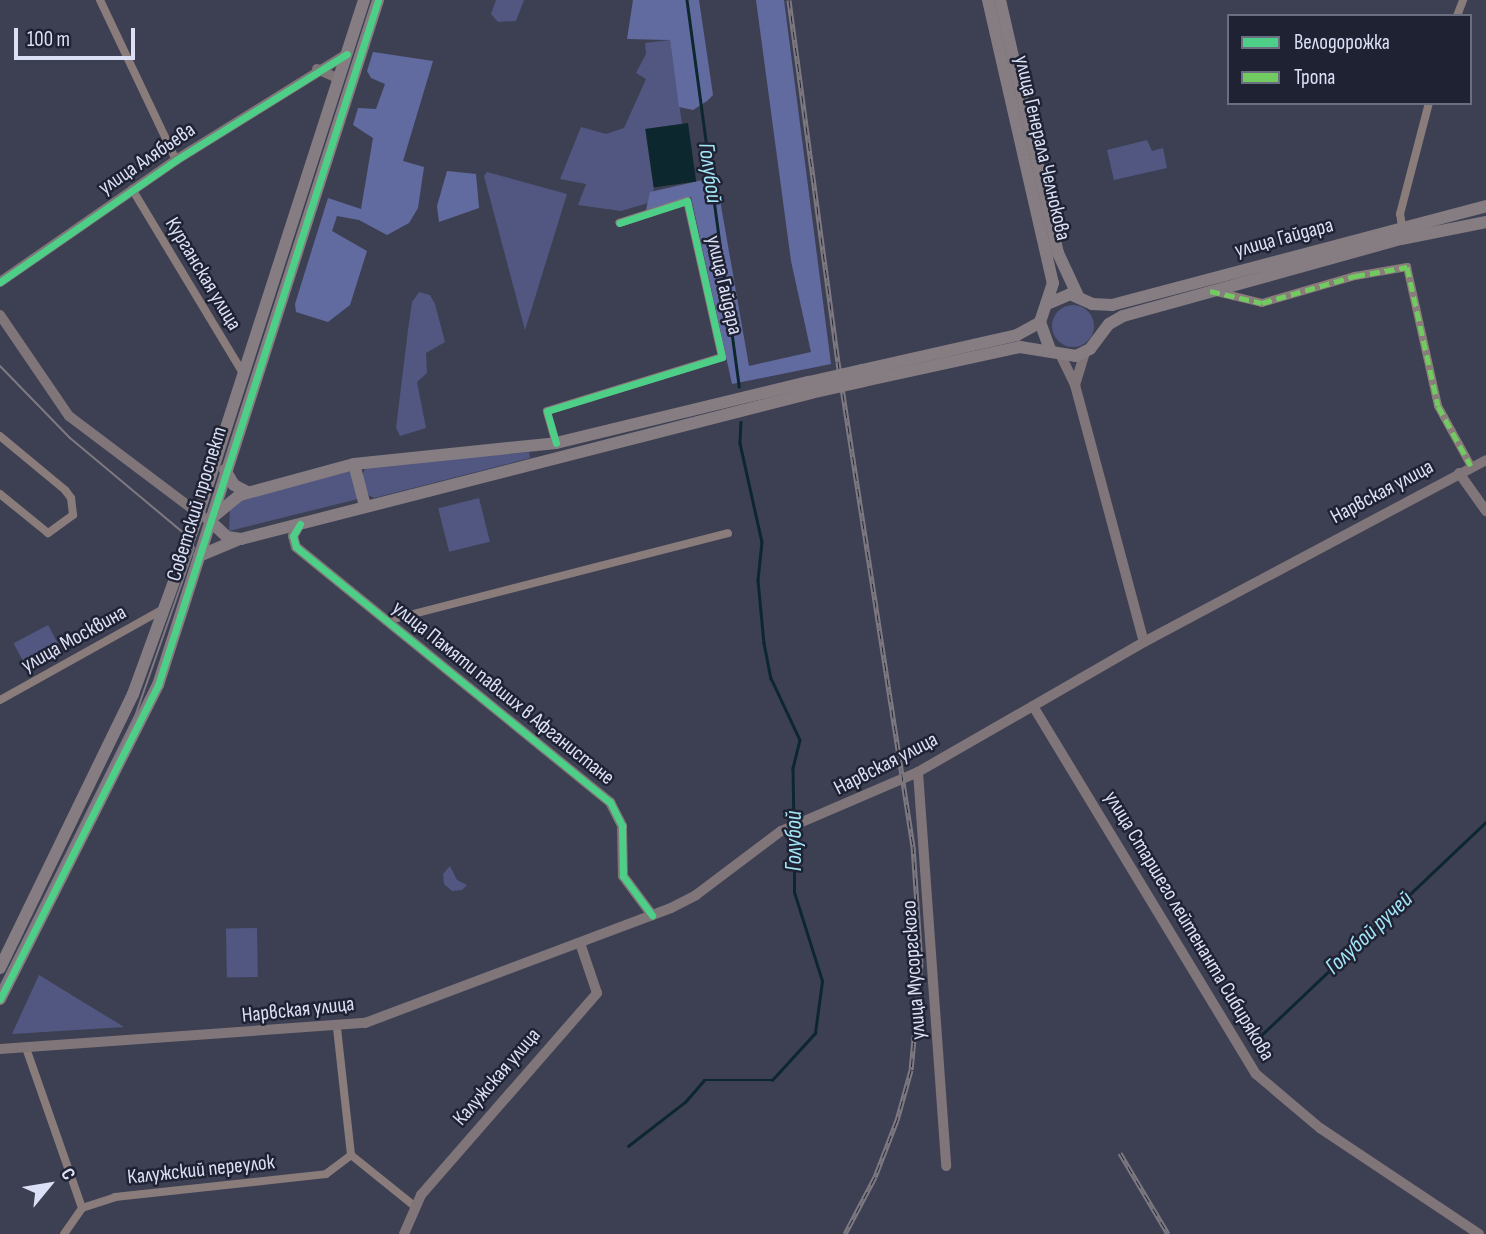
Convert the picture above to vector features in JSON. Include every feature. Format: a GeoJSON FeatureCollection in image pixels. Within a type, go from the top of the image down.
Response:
{"type":"FeatureCollection","features":[{"type":"Feature","properties":{"kind":"main road","name":"Советский проспект"},"geometry":{"type":"LineString","coordinates":[[0,999],[146,712],[199,556],[204,517],[244,375],[364,0]]}},
{"type":"Feature","properties":{"kind":"main road","name":"Советский проспект"},"geometry":{"type":"LineString","coordinates":[[0,968],[127,708],[165,608],[225,470],[379,0]]}},
{"type":"Feature","properties":{"kind":"main road","name":"улица Генерала Челнокова"},"geometry":{"type":"LineString","coordinates":[[988,0],[1053,283],[1047,304]]}},
{"type":"Feature","properties":{"kind":"main road","name":"улица Генерала Челнокова"},"geometry":{"type":"LineString","coordinates":[[1000,0],[1058,253],[1079,296]]}},
{"type":"Feature","properties":{"kind":"main road","name":"улица Алябьева"},"geometry":{"type":"LineString","coordinates":[[0,282],[176,160],[317,69],[347,54]]}},
{"type":"Feature","properties":{"kind":"main road"},"geometry":{"type":"LineString","coordinates":[[317,69],[339,79]]}},
{"type":"Feature","properties":{"kind":"main road","name":"улица Гайдара"},"geometry":{"type":"LineString","coordinates":[[1092,304],[1127,302],[1402,226],[1486,206]]}},
{"type":"Feature","properties":{"kind":"main road","name":"улица Гайдара"},"geometry":{"type":"LineString","coordinates":[[1084,353],[1099,335],[1123,316],[1401,239],[1486,222]]}},
{"type":"Feature","properties":{"kind":"main road"},"geometry":{"type":"LineString","coordinates":[[204,517],[247,492],[354,464],[556,443],[863,376],[1017,335],[1040,322],[1047,304],[1070,294],[1092,304],[1099,314],[1099,335]]}},
{"type":"Feature","properties":{"kind":"main road"},"geometry":{"type":"LineString","coordinates":[[0,315],[69,416],[227,537],[241,538]]}},
{"type":"Feature","properties":{"kind":"main road"},"geometry":{"type":"LineString","coordinates":[[1040,322],[1075,385],[1144,642]]}},
{"type":"Feature","properties":{"kind":"main road"},"geometry":{"type":"LineString","coordinates":[[863,376],[1020,347],[1055,353],[1084,353],[1075,385]]}},
{"type":"Feature","properties":{"kind":"main road"},"geometry":{"type":"LineString","coordinates":[[199,556],[241,538],[810,388]]}},
{"type":"Feature","properties":{"kind":"main road","name":"Нарвская улица"},"geometry":{"type":"LineString","coordinates":[[0,1049],[337,1028],[411,1009],[652,915],[696,895],[787,829],[918,772],[1144,642],[1486,460]]}},
{"type":"Feature","properties":{"kind":"main road"},"geometry":{"type":"LineString","coordinates":[[354,464],[365,506]]}},
{"type":"Feature","properties":{"kind":"main road"},"geometry":{"type":"LineString","coordinates":[[225,470],[234,485],[247,492]]}},
{"type":"Feature","properties":{"kind":"main road"},"geometry":{"type":"LineString","coordinates":[[1459,473],[1486,511]]}},
{"type":"Feature","properties":{"kind":"main road","name":"улица Памяти павших в Афганистане"},"geometry":{"type":"LineString","coordinates":[[300,524],[293,536],[296,547],[610,802],[620,817],[621,868],[652,915]]}},
{"type":"Feature","properties":{"kind":"main road","name":"улица Старшего лейтенанта Сибирякова"},"geometry":{"type":"LineString","coordinates":[[1033,706],[1256,1074],[1320,1128],[1479,1234]]}},
{"type":"Feature","properties":{"kind":"main road","name":"улица Мусоргского"},"geometry":{"type":"LineString","coordinates":[[918,772],[946,1166]]}},
{"type":"Feature","properties":{"kind":"main road","name":"Калужская улица"},"geometry":{"type":"LineString","coordinates":[[404,1234],[413,1205],[597,993],[580,943]]}},
{"type":"Feature","properties":{"kind":"street"},"geometry":{"type":"LineString","coordinates":[[100,0],[176,160]]}},
{"type":"Feature","properties":{"kind":"street"},"geometry":{"type":"LineString","coordinates":[[1402,226],[1400,214],[1428,105]]}},
{"type":"Feature","properties":{"kind":"street","name":"Курганская улица"},"geometry":{"type":"LineString","coordinates":[[132,189],[244,375]]}},
{"type":"Feature","properties":{"kind":"street","name":"улица Гайдара"},"geometry":{"type":"LineString","coordinates":[[556,443],[547,411],[722,357],[687,201],[619,223]]}},
{"type":"Feature","properties":{"kind":"street"},"geometry":{"type":"LineString","coordinates":[[1210,291],[1262,303],[1355,276],[1407,267],[1438,406],[1471,466]]}},
{"type":"Feature","properties":{"kind":"street"},"geometry":{"type":"LineString","coordinates":[[0,436],[65,490],[73,515],[48,533],[0,494]]}},
{"type":"Feature","properties":{"kind":"street"},"geometry":{"type":"LineString","coordinates":[[386,621],[728,533]]}},
{"type":"Feature","properties":{"kind":"street","name":"улица Москвина"},"geometry":{"type":"LineString","coordinates":[[0,700],[165,608]]}},
{"type":"Feature","properties":{"kind":"street"},"geometry":{"type":"LineString","coordinates":[[337,1028],[351,1155],[413,1205]]}},
{"type":"Feature","properties":{"kind":"street"},"geometry":{"type":"LineString","coordinates":[[26,1048],[82,1208],[64,1234]]}},
{"type":"Feature","properties":{"kind":"street","name":"Калужский переулок"},"geometry":{"type":"LineString","coordinates":[[82,1208],[115,1197],[326,1174],[351,1155]]}},
{"type":"Feature","properties":{"kind":"shaded area"},"geometry":{"type":"Polygon","coordinates":[[[496,0],[524,0],[516,21],[498,22],[491,14],[496,0]]]}},
{"type":"Feature","properties":{"kind":"shaded area"},"geometry":{"type":"Polygon","coordinates":[[[633,0],[699,0],[713,95],[693,110],[679,107],[670,40],[627,39],[633,0]]]}},
{"type":"Feature","properties":{"kind":"shaded area"},"geometry":{"type":"Polygon","coordinates":[[[756,0],[784,0],[831,364],[732,384],[691,197],[646,210],[650,192],[716,177],[749,366],[811,352],[791,261],[756,0]]]}},
{"type":"Feature","properties":{"kind":"shaded area"},"geometry":{"type":"Polygon","coordinates":[[[670,40],[682,124],[645,129],[654,188],[648,203],[621,211],[578,205],[586,184],[560,179],[581,127],[606,134],[624,128],[646,79],[636,73],[646,54],[645,43],[670,40]]]}},
{"type":"Feature","properties":{"kind":"shaded area"},"geometry":{"type":"Polygon","coordinates":[[[373,52],[433,61],[403,161],[424,167],[418,208],[409,223],[387,235],[359,220],[337,216],[332,231],[367,251],[350,305],[328,322],[296,312],[295,304],[328,198],[361,209],[373,138],[353,125],[358,108],[376,109],[385,84],[371,78],[367,71],[373,52]]]}},
{"type":"Feature","properties":{"kind":"shaded area"},"geometry":{"type":"Polygon","coordinates":[[[688,123],[696,181],[654,187],[645,129],[688,123]]]}},
{"type":"Feature","properties":{"kind":"shaded area"},"geometry":{"type":"Polygon","coordinates":[[[1147,140],[1152,151],[1163,148],[1167,168],[1114,180],[1107,150],[1147,140]]]}},
{"type":"Feature","properties":{"kind":"shaded area"},"geometry":{"type":"Polygon","coordinates":[[[447,171],[476,174],[479,208],[439,222],[437,206],[447,171]]]}},
{"type":"Feature","properties":{"kind":"shaded area"},"geometry":{"type":"Polygon","coordinates":[[[487,172],[567,194],[525,330],[484,176],[487,172]]]}},
{"type":"Feature","properties":{"kind":"shaded area"},"geometry":{"type":"Polygon","coordinates":[[[419,292],[430,295],[435,304],[445,342],[426,353],[427,373],[417,382],[426,428],[400,436],[396,428],[408,330],[412,302],[419,292]]]}},
{"type":"Feature","properties":{"kind":"shaded area"},"geometry":{"type":"Polygon","coordinates":[[[1073,305],[1088,311],[1094,326],[1088,341],[1073,347],[1058,341],[1052,326],[1058,311],[1073,305]]]}},
{"type":"Feature","properties":{"kind":"shaded area"},"geometry":{"type":"Polygon","coordinates":[[[529,452],[530,458],[374,498],[367,494],[362,475],[366,467],[529,452]]]}},
{"type":"Feature","properties":{"kind":"shaded area"},"geometry":{"type":"Polygon","coordinates":[[[350,471],[358,499],[229,531],[230,510],[250,495],[350,471]]]}},
{"type":"Feature","properties":{"kind":"shaded area"},"geometry":{"type":"Polygon","coordinates":[[[479,498],[490,542],[449,552],[438,508],[479,498]]]}},
{"type":"Feature","properties":{"kind":"shaded area"},"geometry":{"type":"Polygon","coordinates":[[[48,625],[62,651],[28,670],[14,643],[48,625]]]}},
{"type":"Feature","properties":{"kind":"shaded area"},"geometry":{"type":"Polygon","coordinates":[[[450,866],[457,880],[467,885],[462,890],[452,891],[444,884],[443,874],[450,866]]]}},
{"type":"Feature","properties":{"kind":"shaded area"},"geometry":{"type":"Polygon","coordinates":[[[257,928],[258,977],[227,978],[226,929],[257,928]]]}},
{"type":"Feature","properties":{"kind":"shaded area"},"geometry":{"type":"Polygon","coordinates":[[[39,975],[124,1027],[12,1034],[39,975]]]}},
{"type":"Feature","properties":{"kind":"waterway","name":"Голубой"},"geometry":{"type":"LineString","coordinates":[[687,0],[739,387]]}},
{"type":"Feature","properties":{"kind":"waterway","name":"Голубой"},"geometry":{"type":"LineString","coordinates":[[741,422],[740,443],[762,542],[758,580],[764,643],[771,678],[800,740],[793,768],[794,823]]}},
{"type":"Feature","properties":{"kind":"waterway","name":"Голубой ручей"},"geometry":{"type":"LineString","coordinates":[[1253,1043],[1486,822]]}},
{"type":"Feature","properties":{"kind":"waterway","name":"Голубой"},"geometry":{"type":"LineString","coordinates":[[628,1146],[685,1102],[704,1080],[772,1080],[815,1033],[822,981],[794,892],[794,830]]}},
{"type":"Feature","properties":{"kind":"tram line"},"geometry":{"type":"LineString","coordinates":[[0,366],[70,438],[186,535],[194,548],[136,714],[0,987]]}},
{"type":"Feature","properties":{"kind":"railway"},"geometry":{"type":"LineString","coordinates":[[789,0],[838,362],[913,846],[921,963],[911,1070],[897,1120],[875,1177],[845,1234]]}},
{"type":"Feature","properties":{"kind":"railway"},"geometry":{"type":"LineString","coordinates":[[1120,1153],[1168,1234]]}},
{"type":"Feature","properties":{"kind":"marked path"},"geometry":{"type":"LineString","coordinates":[[1210,291],[1262,303],[1355,276],[1407,267],[1438,406],[1471,466]]}},
{"type":"Feature","properties":{"kind":"cycle path"},"geometry":{"type":"LineString","coordinates":[[0,999],[158,685],[378,0]]}},
{"type":"Feature","properties":{"kind":"cycle path"},"geometry":{"type":"LineString","coordinates":[[0,282],[176,160],[347,54]]}},
{"type":"Feature","properties":{"kind":"cycle path"},"geometry":{"type":"LineString","coordinates":[[556,443],[547,411],[722,357],[687,201],[619,223]]}},
{"type":"Feature","properties":{"kind":"cycle path"},"geometry":{"type":"LineString","coordinates":[[300,524],[293,536],[296,547],[610,802],[622,826],[623,876],[652,915]]}}]}
